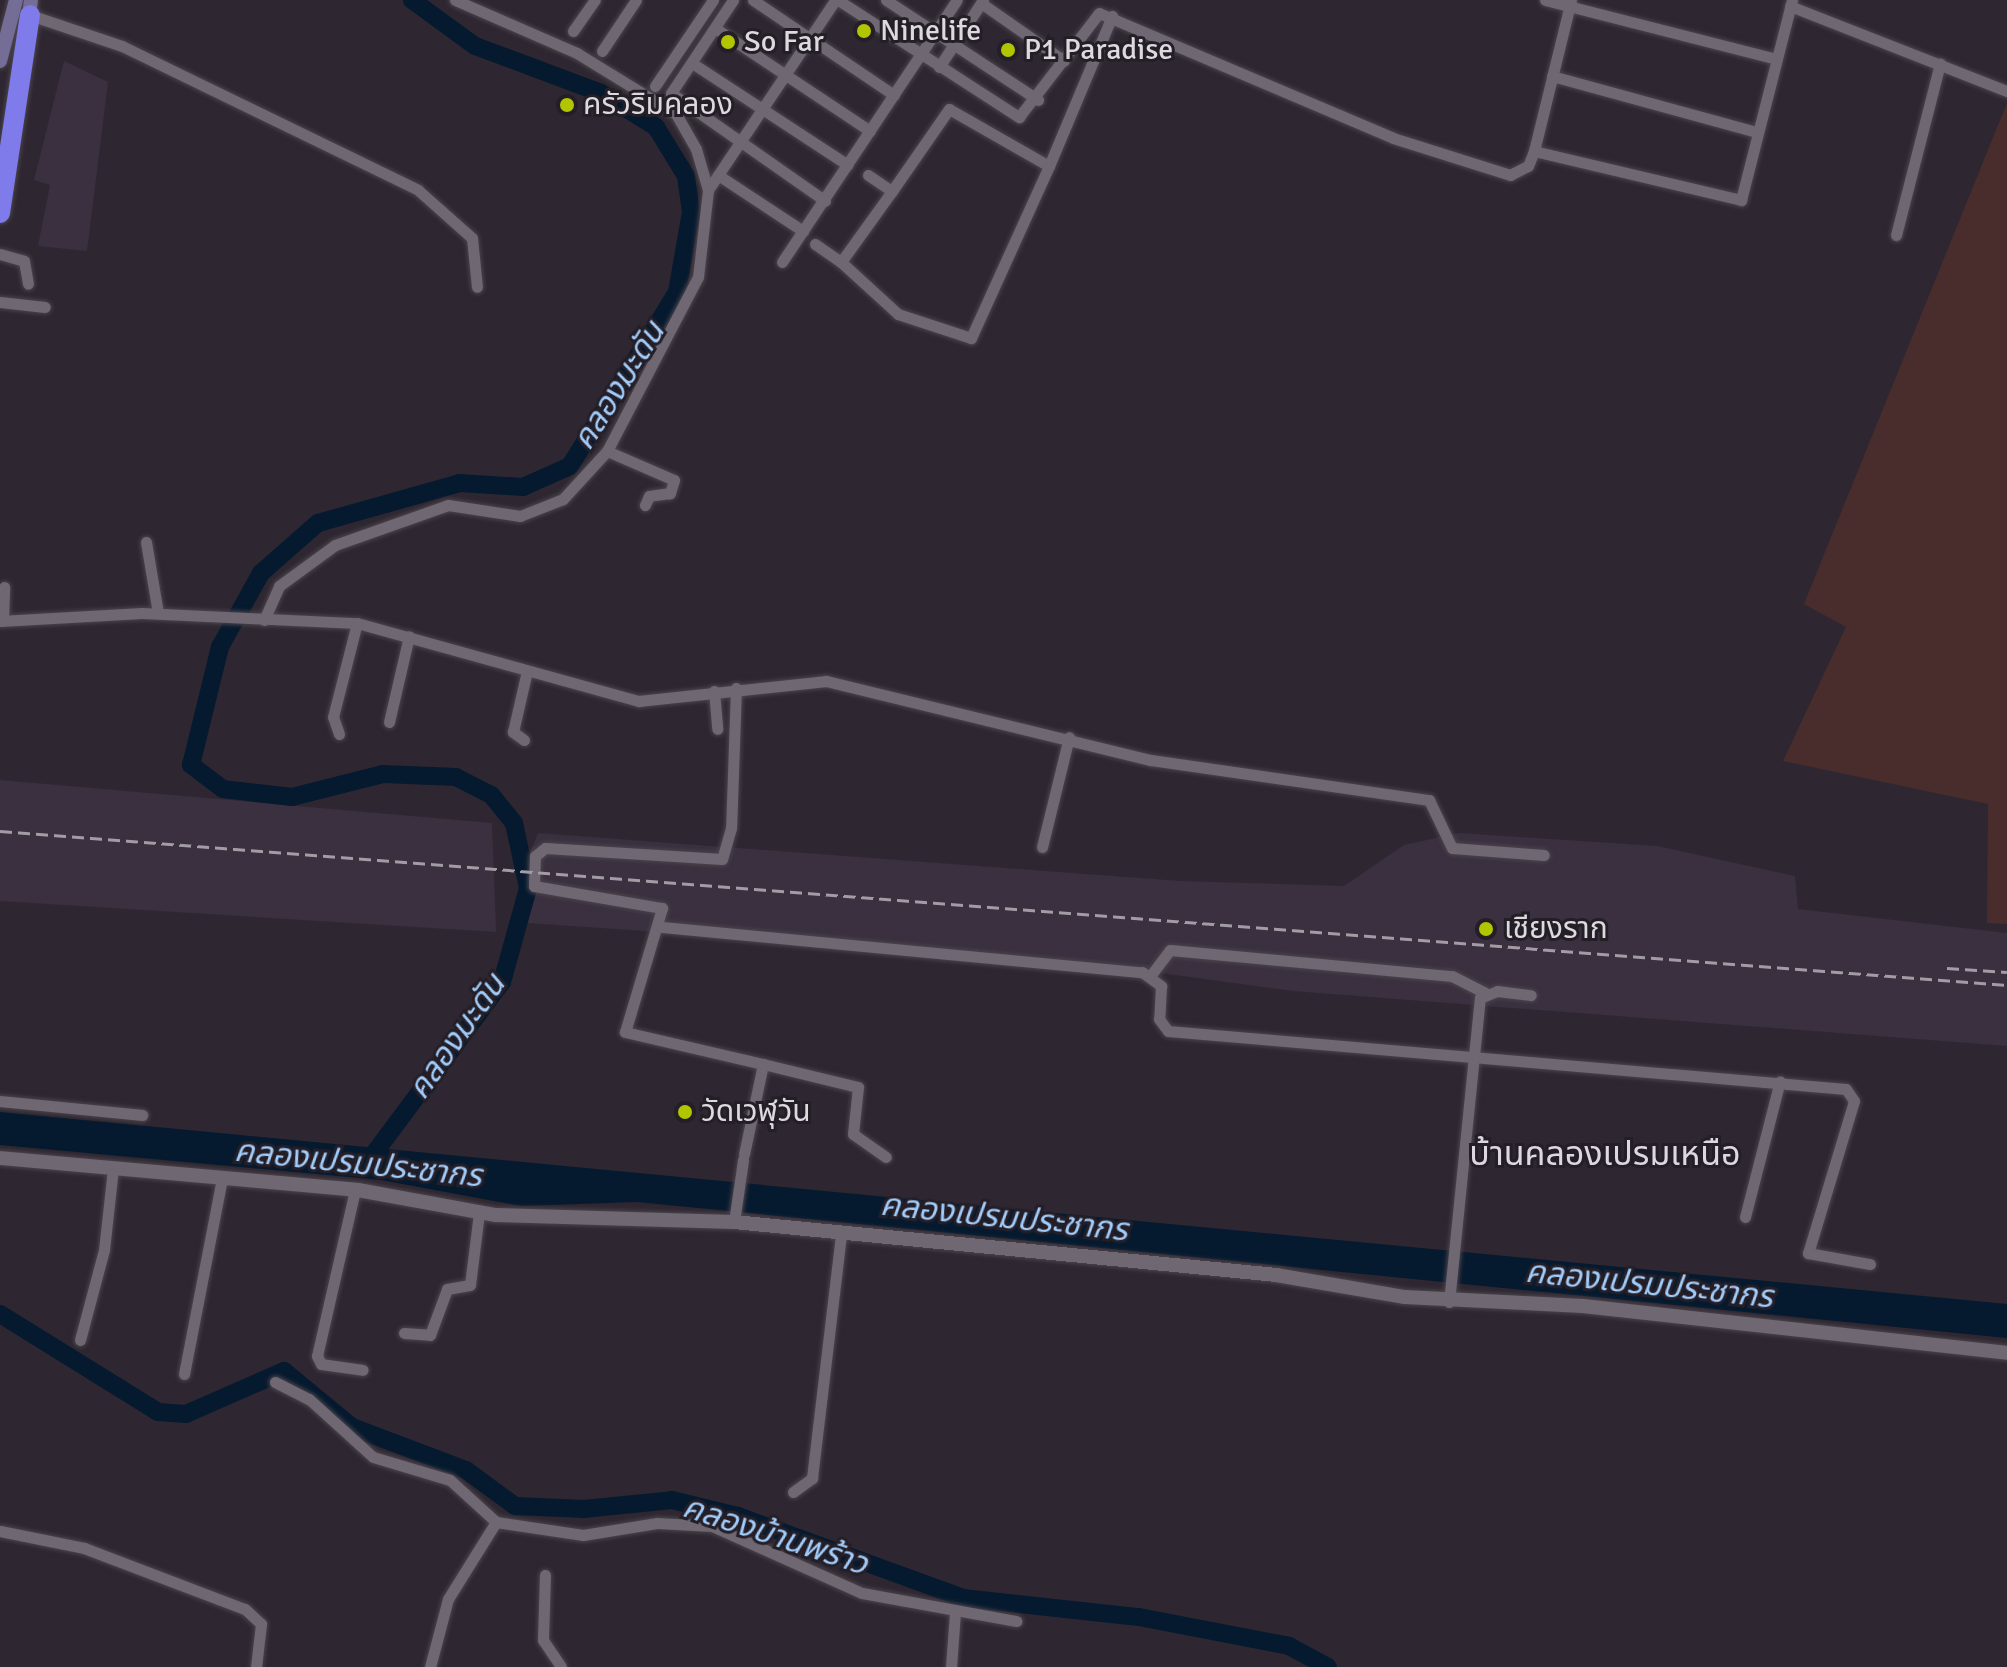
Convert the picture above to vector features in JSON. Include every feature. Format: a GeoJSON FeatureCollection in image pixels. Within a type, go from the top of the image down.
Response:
{"type":"FeatureCollection","features":[{"type":"Feature","properties":{"kind":"highway"},"geometry":{"type":"LineString","coordinates":[[0,213],[25,5]]}},
{"type":"Feature","properties":{"kind":"main road"},"geometry":{"type":"LineString","coordinates":[[0,61],[25,5]]}},
{"type":"Feature","properties":{"kind":"main road"},"geometry":{"type":"LineString","coordinates":[[0,149],[25,5]]}},
{"type":"Feature","properties":{"kind":"street"},"geometry":{"type":"LineString","coordinates":[[261,620],[279,586],[327,549],[448,505],[535,515],[592,474],[689,301],[705,249],[708,190],[696,149],[676,114],[562,46],[455,0]]}},
{"type":"Feature","properties":{"kind":"street"},"geometry":{"type":"LineString","coordinates":[[573,31],[595,0]]}},
{"type":"Feature","properties":{"kind":"street"},"geometry":{"type":"LineString","coordinates":[[602,51],[636,0]]}},
{"type":"Feature","properties":{"kind":"street"},"geometry":{"type":"LineString","coordinates":[[655,86],[713,0]]}},
{"type":"Feature","properties":{"kind":"street"},"geometry":{"type":"LineString","coordinates":[[733,0],[671,93],[825,201]]}},
{"type":"Feature","properties":{"kind":"street"},"geometry":{"type":"LineString","coordinates":[[753,0],[894,95]]}},
{"type":"Feature","properties":{"kind":"street"},"geometry":{"type":"LineString","coordinates":[[708,190],[833,0],[1019,117],[1038,100],[1093,16],[1112,16],[1490,172],[1520,173],[1534,151],[1570,3]]}},
{"type":"Feature","properties":{"kind":"street"},"geometry":{"type":"LineString","coordinates":[[886,0],[1038,100]]}},
{"type":"Feature","properties":{"kind":"street"},"geometry":{"type":"LineString","coordinates":[[782,262],[957,0]]}},
{"type":"Feature","properties":{"kind":"street"},"geometry":{"type":"LineString","coordinates":[[1545,0],[1570,3],[1776,59]]}},
{"type":"Feature","properties":{"kind":"street"},"geometry":{"type":"LineString","coordinates":[[939,67],[982,1],[1064,61]]}},
{"type":"Feature","properties":{"kind":"street"},"geometry":{"type":"LineString","coordinates":[[1534,151],[1741,200],[1791,3],[2007,91]]}},
{"type":"Feature","properties":{"kind":"street"},"geometry":{"type":"LineString","coordinates":[[25,5],[122,46],[418,190],[472,238],[477,287]]}},
{"type":"Feature","properties":{"kind":"street"},"geometry":{"type":"LineString","coordinates":[[815,244],[841,262],[898,314],[971,338],[1049,166],[1112,16]]}},
{"type":"Feature","properties":{"kind":"street"},"geometry":{"type":"LineString","coordinates":[[715,28],[870,131]]}},
{"type":"Feature","properties":{"kind":"street"},"geometry":{"type":"LineString","coordinates":[[692,63],[848,165]]}},
{"type":"Feature","properties":{"kind":"street"},"geometry":{"type":"LineString","coordinates":[[1896,235],[1940,64]]}},
{"type":"Feature","properties":{"kind":"street"},"geometry":{"type":"LineString","coordinates":[[1552,76],[1757,132]]}},
{"type":"Feature","properties":{"kind":"street"},"geometry":{"type":"LineString","coordinates":[[841,262],[949,109],[1049,166]]}},
{"type":"Feature","properties":{"kind":"street"},"geometry":{"type":"LineString","coordinates":[[718,175],[803,231]]}},
{"type":"Feature","properties":{"kind":"street"},"geometry":{"type":"LineString","coordinates":[[868,175],[892,191]]}},
{"type":"Feature","properties":{"kind":"street"},"geometry":{"type":"LineString","coordinates":[[0,254],[24,261],[28,284]]}},
{"type":"Feature","properties":{"kind":"street"},"geometry":{"type":"LineString","coordinates":[[0,302],[45,307]]}},
{"type":"Feature","properties":{"kind":"street"},"geometry":{"type":"LineString","coordinates":[[607,451],[674,480],[670,493],[649,496],[645,505]]}},
{"type":"Feature","properties":{"kind":"street"},"geometry":{"type":"LineString","coordinates":[[146,542],[158,613]]}},
{"type":"Feature","properties":{"kind":"street"},"geometry":{"type":"LineString","coordinates":[[4,587],[2,621],[158,613],[357,623],[639,701],[736,688],[826,681],[1069,737],[1151,760],[1429,800],[1452,848],[1544,855]]}},
{"type":"Feature","properties":{"kind":"street"},"geometry":{"type":"LineString","coordinates":[[339,734],[333,717],[357,623]]}},
{"type":"Feature","properties":{"kind":"street"},"geometry":{"type":"LineString","coordinates":[[389,722],[409,636]]}},
{"type":"Feature","properties":{"kind":"street"},"geometry":{"type":"LineString","coordinates":[[524,740],[513,732],[527,671]]}},
{"type":"Feature","properties":{"kind":"street"},"geometry":{"type":"LineString","coordinates":[[736,688],[731,828],[722,859],[545,848],[535,856],[536,890],[658,904],[662,927],[625,1032],[858,1087],[853,1134],[886,1157]]}},
{"type":"Feature","properties":{"kind":"street"},"geometry":{"type":"LineString","coordinates":[[714,691],[717,729]]}},
{"type":"Feature","properties":{"kind":"street"},"geometry":{"type":"LineString","coordinates":[[1042,847],[1069,737]]}},
{"type":"Feature","properties":{"kind":"street"},"geometry":{"type":"LineString","coordinates":[[662,927],[1151,975],[1161,986],[1159,1019],[1168,1031],[1780,1081],[1853,1095],[1808,1253],[1870,1264]]}},
{"type":"Feature","properties":{"kind":"street"},"geometry":{"type":"LineString","coordinates":[[1151,975],[1170,950],[1452,976],[1486,993],[1531,995]]}},
{"type":"Feature","properties":{"kind":"street"},"geometry":{"type":"LineString","coordinates":[[1450,1296],[1475,1055],[1486,993]]}},
{"type":"Feature","properties":{"kind":"street"},"geometry":{"type":"LineString","coordinates":[[735,1218],[743,1160],[763,1064]]}},
{"type":"Feature","properties":{"kind":"street"},"geometry":{"type":"LineString","coordinates":[[1745,1217],[1780,1081]]}},
{"type":"Feature","properties":{"kind":"street"},"geometry":{"type":"LineString","coordinates":[[0,1101],[142,1115]]}},
{"type":"Feature","properties":{"kind":"street"},"geometry":{"type":"LineString","coordinates":[[0,1158],[355,1190],[479,1213],[735,1218],[841,1233],[1276,1275],[1450,1296],[1583,1306],[2007,1353]]}},
{"type":"Feature","properties":{"kind":"street"},"geometry":{"type":"LineString","coordinates":[[80,1340],[104,1250],[113,1169]]}},
{"type":"Feature","properties":{"kind":"street"},"geometry":{"type":"LineString","coordinates":[[184,1374],[222,1178]]}},
{"type":"Feature","properties":{"kind":"street"},"geometry":{"type":"LineString","coordinates":[[355,1190],[317,1356],[321,1364],[363,1370]]}},
{"type":"Feature","properties":{"kind":"street"},"geometry":{"type":"LineString","coordinates":[[404,1333],[430,1335],[447,1289],[470,1285],[479,1213]]}},
{"type":"Feature","properties":{"kind":"street"},"geometry":{"type":"LineString","coordinates":[[793,1492],[812,1478],[841,1233]]}},
{"type":"Feature","properties":{"kind":"street"},"geometry":{"type":"LineString","coordinates":[[275,1382],[309,1399],[373,1457],[450,1480],[496,1522],[583,1535],[657,1523],[712,1526],[846,1587],[955,1613],[1016,1621]]}},
{"type":"Feature","properties":{"kind":"street"},"geometry":{"type":"LineString","coordinates":[[430,1667],[448,1599],[496,1522]]}},
{"type":"Feature","properties":{"kind":"street"},"geometry":{"type":"LineString","coordinates":[[0,1531],[84,1548],[245,1609],[261,1624],[256,1667]]}},
{"type":"Feature","properties":{"kind":"street"},"geometry":{"type":"LineString","coordinates":[[545,1575],[543,1640],[561,1667]]}},
{"type":"Feature","properties":{"kind":"street"},"geometry":{"type":"LineString","coordinates":[[951,1667],[955,1613]]}},
{"type":"Feature","properties":{"kind":"shaded area"},"geometry":{"type":"Polygon","coordinates":[[[64,61],[108,82],[87,251],[38,246],[50,185],[34,180],[64,61]]]}},
{"type":"Feature","properties":{"kind":"shaded area"},"geometry":{"type":"Polygon","coordinates":[[[2007,103],[2007,924],[1987,923],[1988,804],[1783,761],[1846,627],[1804,604],[2007,103]]]}},
{"type":"Feature","properties":{"kind":"shaded area"},"geometry":{"type":"Polygon","coordinates":[[[0,780],[492,823],[496,932],[0,901],[0,780]]]}},
{"type":"Feature","properties":{"kind":"shaded area"},"geometry":{"type":"Polygon","coordinates":[[[538,833],[1180,881],[1344,886],[1404,845],[1459,833],[1657,846],[1795,876],[1798,909],[2007,933],[2007,1046],[1293,991],[1059,959],[527,923],[528,857],[538,833]]]}},
{"type":"Feature","properties":{"kind":"water","name":"คลองเปรมประชากร"},"geometry":{"type":"Polygon","coordinates":[[[0,1112],[2007,1304],[2007,1338],[637,1202],[521,1206],[381,1180],[0,1145],[0,1112]]]}},
{"type":"Feature","properties":{"kind":"waterway","name":"คลองมะดัน"},"geometry":{"type":"LineString","coordinates":[[367,1163],[502,982],[528,888],[514,823],[491,795],[456,777],[383,774],[292,797],[223,789],[191,765],[220,647],[261,573],[318,523],[460,483],[523,487],[570,466],[677,292],[691,212],[686,176],[656,127],[601,93],[475,46],[412,0]]}},
{"type":"Feature","properties":{"kind":"waterway","name":"คลองบ้านพร้าว"},"geometry":{"type":"LineString","coordinates":[[0,1314],[158,1412],[186,1414],[284,1371],[352,1427],[466,1470],[515,1506],[584,1509],[672,1500],[738,1516],[963,1598],[1139,1617],[1289,1646],[1328,1667]]}},
{"type":"Feature","properties":{"kind":"railway"},"geometry":{"type":"LineString","coordinates":[[0,831],[2007,985]]}},
{"type":"Feature","properties":{"kind":"railway"},"geometry":{"type":"LineString","coordinates":[[1947,968],[2007,972]]}},
{"type":"Feature","properties":{"kind":"place","name":"Ninelife"},"geometry":{"type":"Point","coordinates":[864,31]}},
{"type":"Feature","properties":{"kind":"place","name":"So Far"},"geometry":{"type":"Point","coordinates":[728,42]}},
{"type":"Feature","properties":{"kind":"place","name":"P1 Paradise"},"geometry":{"type":"Point","coordinates":[1008,50]}},
{"type":"Feature","properties":{"kind":"place","name":"ครัวริมคลอง"},"geometry":{"type":"Point","coordinates":[567,105]}},
{"type":"Feature","properties":{"kind":"place","name":"เชียงราก"},"geometry":{"type":"Point","coordinates":[1486,929]}},
{"type":"Feature","properties":{"kind":"place","name":"วัดเวฬุวัน"},"geometry":{"type":"Point","coordinates":[685,1112]}},
{"type":"Feature","properties":{"kind":"district","name":"บ้านคลองเปรมเหนือ"},"geometry":{"type":"Point","coordinates":[1605,1155]}}]}
